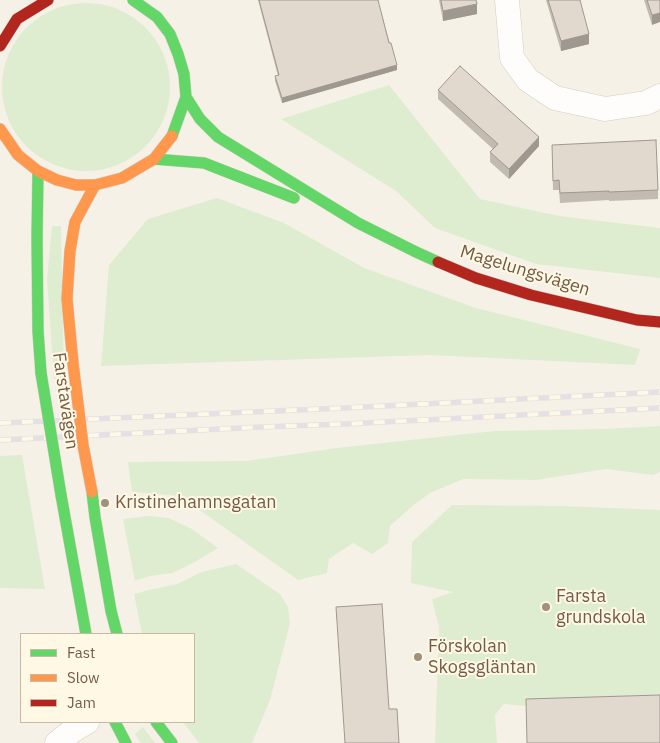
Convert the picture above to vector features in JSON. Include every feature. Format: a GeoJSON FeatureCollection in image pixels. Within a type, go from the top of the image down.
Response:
{"type":"FeatureCollection","features":[{"type":"Feature","properties":{"kind":"main road"},"geometry":{"type":"LineString","coordinates":[[0,46],[12,18],[48,0]]}},
{"type":"Feature","properties":{"kind":"main road"},"geometry":{"type":"LineString","coordinates":[[0,129],[18,155],[38,171],[57,180],[76,185],[95,185],[122,178],[154,159],[173,135],[186,97],[184,74],[170,34],[157,8],[133,0]]}},
{"type":"Feature","properties":{"kind":"main road","name":"Magelungsvägen"},"geometry":{"type":"LineString","coordinates":[[186,97],[200,119],[218,136],[358,223]]}},
{"type":"Feature","properties":{"kind":"main road","name":"Magelungsvägen"},"geometry":{"type":"LineString","coordinates":[[154,159],[204,163],[358,223],[416,252],[476,278],[531,295],[585,308],[637,320],[660,322]]}},
{"type":"Feature","properties":{"kind":"main road","name":"Farstavägen"},"geometry":{"type":"LineString","coordinates":[[38,171],[38,331],[41,373],[86,633]]}},
{"type":"Feature","properties":{"kind":"main road","name":"Farstavägen"},"geometry":{"type":"LineString","coordinates":[[95,185],[75,222],[70,251],[67,299],[83,445],[111,611],[117,633]]}},
{"type":"Feature","properties":{"kind":"main road"},"geometry":{"type":"LineString","coordinates":[[116,723],[126,743]]}},
{"type":"Feature","properties":{"kind":"main road"},"geometry":{"type":"LineString","coordinates":[[157,723],[172,743]]}},
{"type":"Feature","properties":{"kind":"street"},"geometry":{"type":"LineString","coordinates":[[507,0],[512,58],[528,80],[555,98],[605,109],[646,103],[660,96]]}},
{"type":"Feature","properties":{"kind":"street"},"geometry":{"type":"LineString","coordinates":[[57,743],[85,723]]}},
{"type":"Feature","properties":{"kind":"green space"},"geometry":{"type":"Polygon","coordinates":[[[78,3],[94,3],[126,13],[151,34],[164,55],[170,87],[164,119],[156,134],[139,152],[118,165],[94,171],[78,171],[54,165],[39,157],[16,134],[8,119],[2,95],[2,79],[8,55],[16,40],[39,17],[54,9],[78,3]]]}},
{"type":"Feature","properties":{"kind":"green space"},"geometry":{"type":"Polygon","coordinates":[[[389,85],[480,199],[559,216],[660,228],[660,278],[536,264],[435,228],[396,191],[281,119],[389,85]]]}},
{"type":"Feature","properties":{"kind":"green space"},"geometry":{"type":"Polygon","coordinates":[[[217,198],[284,223],[364,268],[476,308],[640,349],[635,365],[430,355],[101,366],[109,265],[148,219],[217,198]]]}},
{"type":"Feature","properties":{"kind":"green space"},"geometry":{"type":"Polygon","coordinates":[[[52,226],[61,226],[64,380],[54,379],[47,280],[52,226]]]}},
{"type":"Feature","properties":{"kind":"green space"},"geometry":{"type":"Polygon","coordinates":[[[660,426],[660,472],[653,475],[606,469],[536,480],[463,479],[430,493],[411,507],[390,526],[388,543],[372,554],[353,543],[329,559],[327,573],[298,580],[180,496],[132,492],[128,462],[247,461],[337,448],[494,431],[660,426]]]}},
{"type":"Feature","properties":{"kind":"green space"},"geometry":{"type":"Polygon","coordinates":[[[22,455],[45,589],[0,588],[0,456],[22,455]]]}},
{"type":"Feature","properties":{"kind":"green space","name":"Farsta grundskola"},"geometry":{"type":"Polygon","coordinates":[[[452,505],[562,506],[660,510],[660,704],[536,707],[504,704],[495,715],[497,743],[435,743],[439,627],[432,599],[453,592],[411,583],[412,542],[452,505]]]}},
{"type":"Feature","properties":{"kind":"green space"},"geometry":{"type":"Polygon","coordinates":[[[149,516],[169,518],[192,529],[218,548],[172,573],[150,576],[135,581],[123,519],[149,516]]]}},
{"type":"Feature","properties":{"kind":"green space"},"geometry":{"type":"Polygon","coordinates":[[[236,564],[280,594],[288,607],[290,623],[270,700],[252,743],[199,743],[184,723],[195,723],[195,633],[142,633],[134,594],[177,584],[202,572],[236,564]]]}},
{"type":"Feature","properties":{"kind":"green space"},"geometry":{"type":"Polygon","coordinates":[[[143,727],[155,743],[141,743],[135,734],[143,727]]]}},
{"type":"Feature","properties":{"kind":"building"},"geometry":{"type":"Polygon","coordinates":[[[259,0],[378,0],[389,43],[391,43],[397,65],[282,98],[275,76],[279,75],[259,0]]]}},
{"type":"Feature","properties":{"kind":"building"},"geometry":{"type":"Polygon","coordinates":[[[441,0],[476,0],[477,4],[443,11],[441,0]]]}},
{"type":"Feature","properties":{"kind":"building"},"geometry":{"type":"Polygon","coordinates":[[[548,0],[580,0],[589,34],[561,41],[548,0]]]}},
{"type":"Feature","properties":{"kind":"building"},"geometry":{"type":"Polygon","coordinates":[[[647,0],[660,0],[660,13],[652,15],[647,0]]]}},
{"type":"Feature","properties":{"kind":"building"},"geometry":{"type":"Polygon","coordinates":[[[460,66],[539,137],[509,169],[490,152],[498,144],[438,90],[460,66]]]}},
{"type":"Feature","properties":{"kind":"building"},"geometry":{"type":"Polygon","coordinates":[[[656,140],[658,190],[560,193],[559,180],[553,181],[552,145],[656,140]]]}},
{"type":"Feature","properties":{"kind":"building"},"geometry":{"type":"Polygon","coordinates":[[[382,604],[389,709],[397,709],[399,743],[345,743],[336,607],[382,604]]]}},
{"type":"Feature","properties":{"kind":"building"},"geometry":{"type":"Polygon","coordinates":[[[660,695],[660,743],[527,743],[526,699],[660,695]]]}},
{"type":"Feature","properties":{"kind":"railway"},"geometry":{"type":"LineString","coordinates":[[0,423],[660,392]]}},
{"type":"Feature","properties":{"kind":"railway"},"geometry":{"type":"LineString","coordinates":[[0,440],[660,408]]}},
{"type":"Feature","properties":{"kind":"traffic: fast"},"geometry":{"type":"LineString","coordinates":[[133,0],[157,17],[170,34],[184,74],[186,97],[172,136]]}},
{"type":"Feature","properties":{"kind":"traffic: fast"},"geometry":{"type":"LineString","coordinates":[[186,97],[200,119],[218,137],[358,223],[438,262]]}},
{"type":"Feature","properties":{"kind":"traffic: fast"},"geometry":{"type":"LineString","coordinates":[[154,159],[204,163],[294,198]]}},
{"type":"Feature","properties":{"kind":"traffic: fast"},"geometry":{"type":"LineString","coordinates":[[38,171],[38,331],[41,373]]}},
{"type":"Feature","properties":{"kind":"traffic: fast"},"geometry":{"type":"LineString","coordinates":[[41,373],[61,495]]}},
{"type":"Feature","properties":{"kind":"traffic: fast"},"geometry":{"type":"LineString","coordinates":[[92,492],[111,611],[117,633]]}},
{"type":"Feature","properties":{"kind":"traffic: fast"},"geometry":{"type":"LineString","coordinates":[[61,495],[86,633]]}},
{"type":"Feature","properties":{"kind":"traffic: fast"},"geometry":{"type":"LineString","coordinates":[[116,723],[126,743]]}},
{"type":"Feature","properties":{"kind":"traffic: fast"},"geometry":{"type":"LineString","coordinates":[[157,723],[172,743]]}},
{"type":"Feature","properties":{"kind":"traffic: slow"},"geometry":{"type":"LineString","coordinates":[[0,129],[18,155],[38,171],[57,180],[76,185],[95,185],[122,178],[154,159],[172,136]]}},
{"type":"Feature","properties":{"kind":"traffic: slow"},"geometry":{"type":"LineString","coordinates":[[73,363],[67,299],[70,251],[75,222],[95,185]]}},
{"type":"Feature","properties":{"kind":"traffic: slow"},"geometry":{"type":"LineString","coordinates":[[73,363],[83,445],[92,492]]}},
{"type":"Feature","properties":{"kind":"traffic: jam"},"geometry":{"type":"LineString","coordinates":[[0,46],[17,19],[48,0]]}},
{"type":"Feature","properties":{"kind":"traffic: jam"},"geometry":{"type":"LineString","coordinates":[[438,262],[476,278],[531,295],[637,320],[660,322]]}},
{"type":"Feature","properties":{"kind":"place","name":"Kristinehamnsgatan"},"geometry":{"type":"Point","coordinates":[105,503]}},
{"type":"Feature","properties":{"kind":"place","name":"Farsta grundskola"},"geometry":{"type":"Point","coordinates":[546,607]}},
{"type":"Feature","properties":{"kind":"place","name":"Förskolan Skogsgläntan"},"geometry":{"type":"Point","coordinates":[418,657]}}]}
